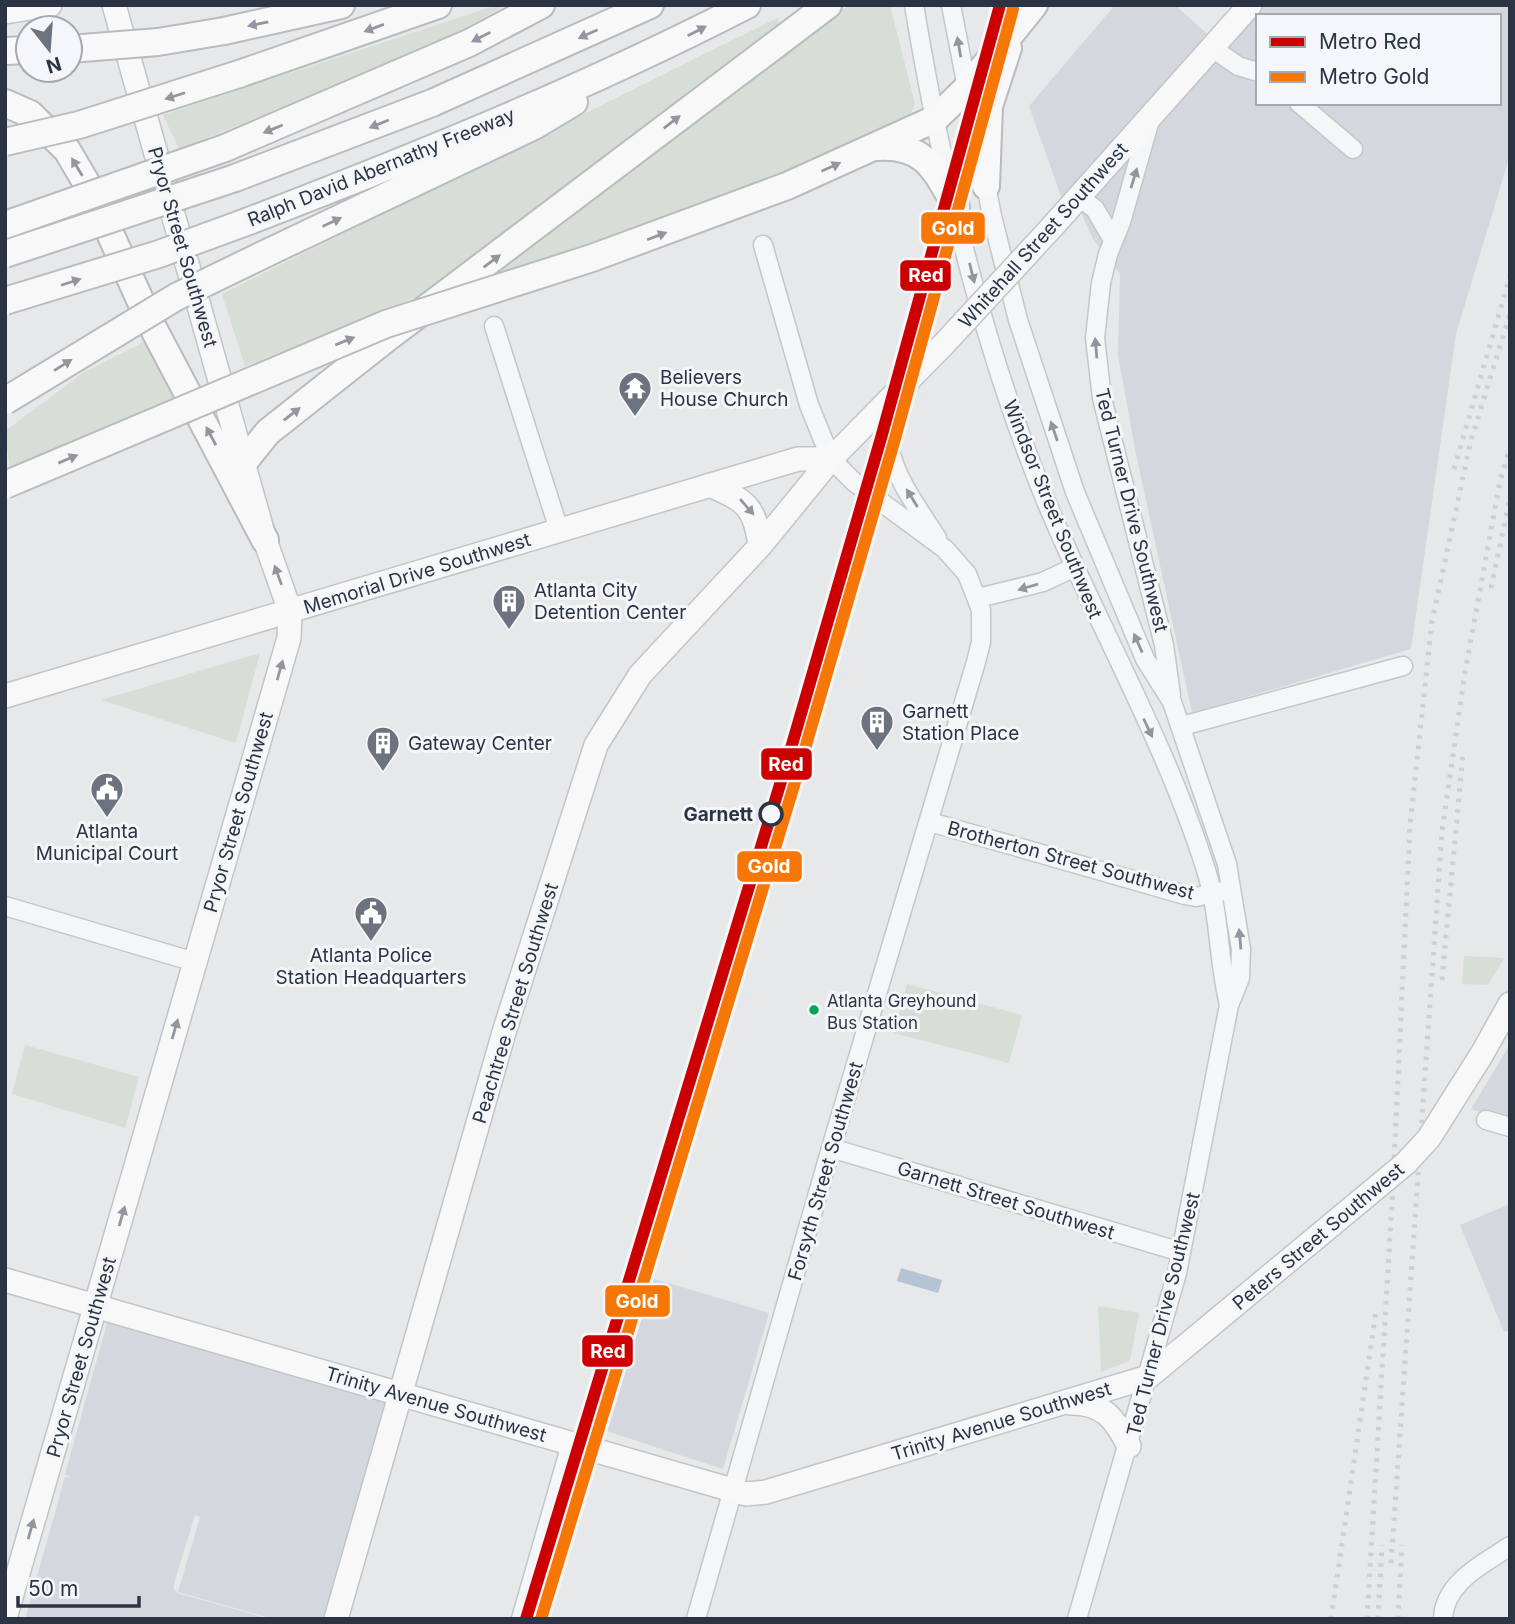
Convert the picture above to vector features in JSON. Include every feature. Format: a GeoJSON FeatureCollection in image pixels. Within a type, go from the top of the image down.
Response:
{"type":"FeatureCollection","features":[{"type":"Feature","properties":{"kind":"highway"},"geometry":{"type":"LineString","coordinates":[[84,48],[158,42],[224,31],[341,5]]}},
{"type":"Feature","properties":{"kind":"highway"},"geometry":{"type":"LineString","coordinates":[[5,142],[79,125],[239,74],[438,5]]}},
{"type":"Feature","properties":{"kind":"highway"},"geometry":{"type":"LineString","coordinates":[[5,225],[225,148],[445,54],[541,5]]}},
{"type":"Feature","properties":{"kind":"highway"},"geometry":{"type":"LineString","coordinates":[[5,254],[235,178],[445,97],[650,5]]}},
{"type":"Feature","properties":{"kind":"highway","name":"Ralph David Abernathy Freeway"},"geometry":{"type":"LineString","coordinates":[[5,301],[159,254],[415,157],[648,56],[747,5]]}},
{"type":"Feature","properties":{"kind":"highway"},"geometry":{"type":"LineString","coordinates":[[244,462],[268,432],[387,338],[828,5]]}},
{"type":"Feature","properties":{"kind":"highway"},"geometry":{"type":"LineString","coordinates":[[5,485],[386,324],[592,258],[787,186],[875,147],[935,119],[966,89],[1026,14]]}},
{"type":"Feature","properties":{"kind":"highway"},"geometry":{"type":"LineString","coordinates":[[986,186],[989,106],[1003,59],[1026,14]]}},
{"type":"Feature","properties":{"kind":"highway"},"geometry":{"type":"LineString","coordinates":[[5,401],[176,297],[534,126],[648,56]]}},
{"type":"Feature","properties":{"kind":"highway"},"geometry":{"type":"LineString","coordinates":[[5,103],[30,114],[67,150],[92,191],[150,322],[265,540]]}},
{"type":"Feature","properties":{"kind":"highway"},"geometry":{"type":"LineString","coordinates":[[875,147],[895,146],[920,154],[940,176],[956,207]]}},
{"type":"Feature","properties":{"kind":"main road"},"geometry":{"type":"LineString","coordinates":[[5,12],[50,5]]}},
{"type":"Feature","properties":{"kind":"main road","name":"Pryor Street Southwest"},"geometry":{"type":"LineString","coordinates":[[5,1618],[289,638],[290,611],[265,540],[114,5]]}},
{"type":"Feature","properties":{"kind":"main road","name":"Whitehall Street Southwest"},"geometry":{"type":"LineString","coordinates":[[831,459],[944,344],[1052,227],[1250,5]]}},
{"type":"Feature","properties":{"kind":"main road","name":"Memorial Drive Southwest"},"geometry":{"type":"LineString","coordinates":[[5,696],[797,459],[831,459]]}},
{"type":"Feature","properties":{"kind":"main road","name":"Peachtree Street Southwest"},"geometry":{"type":"LineString","coordinates":[[336,1619],[505,1029],[596,745],[640,675],[760,546],[831,459]]}},
{"type":"Feature","properties":{"kind":"main road"},"geometry":{"type":"LineString","coordinates":[[710,485],[743,500],[757,519],[760,546]]}},
{"type":"Feature","properties":{"kind":"main road","name":"Peters Street Southwest"},"geometry":{"type":"LineString","coordinates":[[1148,1377],[1406,1163],[1429,1138],[1510,1004]]}},
{"type":"Feature","properties":{"kind":"main road","name":"Trinity Avenue Southwest"},"geometry":{"type":"LineString","coordinates":[[5,1279],[746,1494],[766,1492],[1148,1377]]}},
{"type":"Feature","properties":{"kind":"main road"},"geometry":{"type":"LineString","coordinates":[[1061,1403],[1086,1403],[1102,1407],[1115,1420],[1129,1446]]}},
{"type":"Feature","properties":{"kind":"street","name":"Windsor Street Southwest"},"geometry":{"type":"LineString","coordinates":[[914,5],[935,119],[988,339],[1033,468],[1109,644]]}},
{"type":"Feature","properties":{"kind":"street"},"geometry":{"type":"LineString","coordinates":[[951,5],[986,186]]}},
{"type":"Feature","properties":{"kind":"street"},"geometry":{"type":"LineString","coordinates":[[1211,47],[1238,66],[1256,71]]}},
{"type":"Feature","properties":{"kind":"street"},"geometry":{"type":"LineString","coordinates":[[1301,105],[1353,149]]}},
{"type":"Feature","properties":{"kind":"street","name":"Ted Turner Drive Southwest"},"geometry":{"type":"LineString","coordinates":[[1151,116],[1113,240],[1098,302],[1095,338],[1112,442],[1164,645],[1172,702]]}},
{"type":"Feature","properties":{"kind":"street","name":"Ted Turner Drive Southwest"},"geometry":{"type":"LineString","coordinates":[[986,186],[1018,320],[1071,480],[1145,659],[1172,702],[1182,726],[1233,889],[1241,949],[1240,978],[1229,1005],[1181,1252],[1129,1446],[1077,1619]]}},
{"type":"Feature","properties":{"kind":"street"},"geometry":{"type":"LineString","coordinates":[[1079,197],[1095,209],[1113,240]]}},
{"type":"Feature","properties":{"kind":"street"},"geometry":{"type":"LineString","coordinates":[[763,245],[809,405],[831,459]]}},
{"type":"Feature","properties":{"kind":"street"},"geometry":{"type":"LineString","coordinates":[[494,326],[559,530]]}},
{"type":"Feature","properties":{"kind":"street"},"geometry":{"type":"LineString","coordinates":[[894,396],[887,416],[889,455],[897,474],[945,550]]}},
{"type":"Feature","properties":{"kind":"street","name":"Forsyth Street Southwest"},"geometry":{"type":"LineString","coordinates":[[696,1619],[831,1148],[930,822],[981,642],[982,623],[978,598],[967,575],[945,550],[854,482],[831,459]]}},
{"type":"Feature","properties":{"kind":"street"},"geometry":{"type":"LineString","coordinates":[[978,598],[1043,582],[1075,567]]}},
{"type":"Feature","properties":{"kind":"street","name":"Ted Turner Drive Southwest"},"geometry":{"type":"LineString","coordinates":[[1109,644],[1181,802],[1212,893],[1229,1005]]}},
{"type":"Feature","properties":{"kind":"street"},"geometry":{"type":"LineString","coordinates":[[1182,726],[1403,666]]}},
{"type":"Feature","properties":{"kind":"street","name":"Brotherton Street Southwest"},"geometry":{"type":"LineString","coordinates":[[930,822],[1196,897],[1233,889]]}},
{"type":"Feature","properties":{"kind":"street"},"geometry":{"type":"LineString","coordinates":[[5,906],[195,962]]}},
{"type":"Feature","properties":{"kind":"street"},"geometry":{"type":"LineString","coordinates":[[1486,1119],[1510,1127]]}},
{"type":"Feature","properties":{"kind":"street","name":"Garnett Street Southwest"},"geometry":{"type":"LineString","coordinates":[[831,1148],[1181,1252]]}},
{"type":"Feature","properties":{"kind":"street"},"geometry":{"type":"LineString","coordinates":[[521,1619],[571,1444]]}},
{"type":"Feature","properties":{"kind":"street"},"geometry":{"type":"LineString","coordinates":[[1443,1619],[1449,1596],[1458,1582],[1510,1546]]}},
{"type":"Feature","properties":{"kind":"shaded area"},"geometry":{"type":"Polygon","coordinates":[[[497,5],[506,5],[423,51],[179,149],[163,115],[497,5]]]}},
{"type":"Feature","properties":{"kind":"shaded area"},"geometry":{"type":"Polygon","coordinates":[[[849,5],[890,5],[915,104],[911,113],[914,117],[781,173],[726,201],[630,235],[476,280],[849,5]]]}},
{"type":"Feature","properties":{"kind":"shaded area"},"geometry":{"type":"Polygon","coordinates":[[[1115,5],[1175,5],[1213,39],[1062,199],[1029,106],[1115,5]]]}},
{"type":"Feature","properties":{"kind":"shaded area"},"geometry":{"type":"Polygon","coordinates":[[[1265,5],[1510,5],[1510,155],[1456,334],[1411,649],[1192,713],[1136,454],[1118,355],[1120,274],[1093,239],[1080,210],[1256,15],[1256,105],[1501,105],[1501,14],[1257,14],[1265,5]]]}},
{"type":"Feature","properties":{"kind":"shaded area"},"geometry":{"type":"Polygon","coordinates":[[[777,18],[781,26],[439,288],[245,366],[222,294],[777,18]]]}},
{"type":"Feature","properties":{"kind":"shaded area"},"geometry":{"type":"Polygon","coordinates":[[[152,338],[178,397],[10,471],[5,431],[83,373],[152,338]]]}},
{"type":"Feature","properties":{"kind":"shaded area"},"geometry":{"type":"Polygon","coordinates":[[[260,653],[236,743],[101,700],[260,653]]]}},
{"type":"Feature","properties":{"kind":"shaded area"},"geometry":{"type":"Polygon","coordinates":[[[1464,956],[1504,958],[1488,985],[1462,984],[1464,956]]]}},
{"type":"Feature","properties":{"kind":"shaded area"},"geometry":{"type":"Polygon","coordinates":[[[907,984],[1022,1015],[1009,1063],[894,1033],[907,984]]]}},
{"type":"Feature","properties":{"kind":"shaded area"},"geometry":{"type":"Polygon","coordinates":[[[1510,1044],[1510,1123],[1471,1109],[1510,1044]]]}},
{"type":"Feature","properties":{"kind":"shaded area"},"geometry":{"type":"Polygon","coordinates":[[[25,1045],[139,1077],[125,1128],[12,1094],[25,1045]]]}},
{"type":"Feature","properties":{"kind":"shaded area"},"geometry":{"type":"Polygon","coordinates":[[[1510,1204],[1510,1330],[1504,1332],[1460,1225],[1510,1204]]]}},
{"type":"Feature","properties":{"kind":"shaded area"},"geometry":{"type":"Polygon","coordinates":[[[648,1277],[769,1313],[723,1469],[603,1430],[648,1277]]]}},
{"type":"Feature","properties":{"kind":"shaded area"},"geometry":{"type":"Polygon","coordinates":[[[1098,1306],[1139,1313],[1130,1361],[1101,1372],[1098,1306]]]}},
{"type":"Feature","properties":{"kind":"shaded area"},"geometry":{"type":"Polygon","coordinates":[[[108,1320],[389,1402],[326,1619],[274,1619],[178,1592],[200,1517],[195,1515],[173,1587],[177,1593],[270,1619],[25,1619],[65,1477],[71,1478],[65,1474],[108,1320]]]}},
{"type":"Feature","properties":{"kind":"water"},"geometry":{"type":"Polygon","coordinates":[[[901,1268],[942,1280],[938,1293],[897,1281],[901,1268]]]}},
{"type":"Feature","properties":{"kind":"railway"},"geometry":{"type":"LineString","coordinates":[[1454,469],[1510,276]]}},
{"type":"Feature","properties":{"kind":"railway"},"geometry":{"type":"LineString","coordinates":[[1367,1619],[1392,1204],[1410,825],[1432,621],[1471,440],[1510,314]]}},
{"type":"Feature","properties":{"kind":"railway"},"geometry":{"type":"LineString","coordinates":[[1391,1563],[1442,831],[1465,672],[1500,481],[1510,447]]}},
{"type":"Feature","properties":{"kind":"railway"},"geometry":{"type":"LineString","coordinates":[[1491,588],[1510,498]]}},
{"type":"Feature","properties":{"kind":"railway"},"geometry":{"type":"LineString","coordinates":[[1442,980],[1463,753]]}},
{"type":"Feature","properties":{"kind":"railway"},"geometry":{"type":"LineString","coordinates":[[1331,1619],[1376,1311]]}},
{"type":"Feature","properties":{"kind":"railway"},"geometry":{"type":"LineString","coordinates":[[1378,1619],[1382,1545]]}},
{"type":"Feature","properties":{"kind":"railway"},"geometry":{"type":"LineString","coordinates":[[1398,1619],[1402,1545]]}},
{"type":"Feature","properties":{"kind":"metro line","name":"Red"},"geometry":{"type":"LineString","coordinates":[[526,1619],[789,755],[881,438],[1000,5]]}},
{"type":"Feature","properties":{"kind":"metro line","name":"Gold"},"geometry":{"type":"LineString","coordinates":[[541,1619],[802,759],[894,442],[1013,9]]}},
{"type":"Feature","properties":{"kind":"place","name":"Believers House Church"},"geometry":{"type":"Point","coordinates":[635,418]}},
{"type":"Feature","properties":{"kind":"place","name":"Atlanta City Detention Center"},"geometry":{"type":"Point","coordinates":[509,631]}},
{"type":"Feature","properties":{"kind":"place","name":"Garnett Station Place"},"geometry":{"type":"Point","coordinates":[877,752]}},
{"type":"Feature","properties":{"kind":"place","name":"Gateway Center"},"geometry":{"type":"Point","coordinates":[383,773]}},
{"type":"Feature","properties":{"kind":"place","name":"Garnett"},"geometry":{"type":"Point","coordinates":[771,814]}},
{"type":"Feature","properties":{"kind":"place","name":"Atlanta Municipal Court"},"geometry":{"type":"Point","coordinates":[107,819]}},
{"type":"Feature","properties":{"kind":"place","name":"Atlanta Police Station Headquarters"},"geometry":{"type":"Point","coordinates":[371,943]}},
{"type":"Feature","properties":{"kind":"place","name":"Atlanta Greyhound Bus Station"},"geometry":{"type":"Point","coordinates":[814,1010]}}]}
